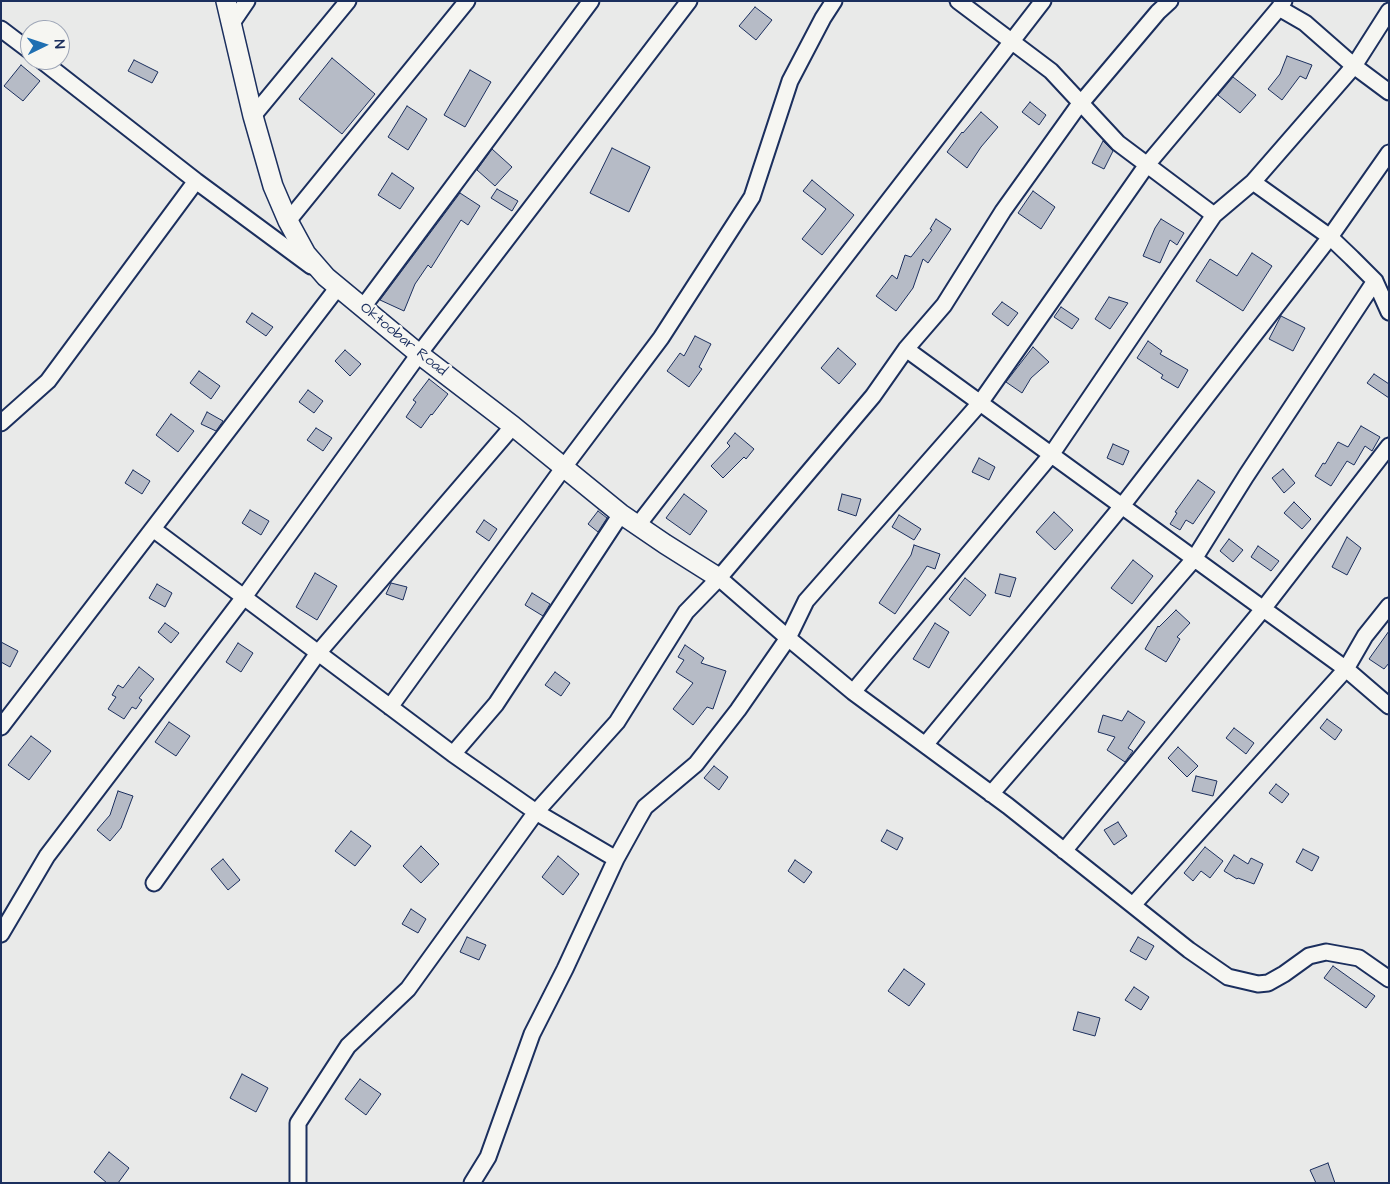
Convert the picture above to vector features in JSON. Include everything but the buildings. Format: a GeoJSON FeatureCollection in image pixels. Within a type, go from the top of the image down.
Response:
{"type":"FeatureCollection","features":[{"type":"Feature","properties":{"kind":"street","name":"Oktoobar Road"},"geometry":{"type":"LineString","coordinates":[[226,1],[253,116],[273,186],[288,221],[306,254],[332,282],[418,354],[512,426],[621,514],[719,578]]}},
{"type":"Feature","properties":{"kind":"street"},"geometry":{"type":"LineString","coordinates":[[232,23],[247,1]]}},
{"type":"Feature","properties":{"kind":"street"},"geometry":{"type":"LineString","coordinates":[[253,116],[348,1]]}},
{"type":"Feature","properties":{"kind":"street"},"geometry":{"type":"LineString","coordinates":[[288,221],[467,1]]}},
{"type":"Feature","properties":{"kind":"street"},"geometry":{"type":"LineString","coordinates":[[363,308],[592,1]]}},
{"type":"Feature","properties":{"kind":"street"},"geometry":{"type":"LineString","coordinates":[[1,934],[47,856],[244,597],[418,354],[689,1]]}},
{"type":"Feature","properties":{"kind":"street"},"geometry":{"type":"LineString","coordinates":[[390,707],[564,467],[661,338],[752,198],[790,81],[834,1]]}},
{"type":"Feature","properties":{"kind":"street"},"geometry":{"type":"LineString","coordinates":[[958,1],[1051,71],[1118,142],[1146,166],[1214,215]]}},
{"type":"Feature","properties":{"kind":"street"},"geometry":{"type":"LineString","coordinates":[[638,525],[1043,1]]}},
{"type":"Feature","properties":{"kind":"street"},"geometry":{"type":"LineString","coordinates":[[298,1183],[298,1123],[348,1046],[408,989],[536,812],[617,722],[686,612],[719,578],[873,396],[906,349],[944,305],[1003,211],[1081,103],[1158,12],[1170,1]]}},
{"type":"Feature","properties":{"kind":"street"},"geometry":{"type":"LineString","coordinates":[[472,1183],[488,1157],[532,1034],[616,859],[645,807],[696,764],[738,710],[788,638],[806,601],[980,403],[1146,166],[1282,5],[1354,66],[1389,92]]}},
{"type":"Feature","properties":{"kind":"street"},"geometry":{"type":"LineString","coordinates":[[853,692],[1051,455],[1214,215],[1253,182],[1354,66],[1389,11]]}},
{"type":"Feature","properties":{"kind":"street"},"geometry":{"type":"LineString","coordinates":[[1,29],[20,43]]}},
{"type":"Feature","properties":{"kind":"street"},"geometry":{"type":"LineString","coordinates":[[1,727],[153,529],[332,282],[196,181],[54,70]]}},
{"type":"Feature","properties":{"kind":"street"},"geometry":{"type":"LineString","coordinates":[[925,746],[1122,506],[1330,237],[1389,153]]}},
{"type":"Feature","properties":{"kind":"street"},"geometry":{"type":"LineString","coordinates":[[1,423],[48,381],[196,181]]}},
{"type":"Feature","properties":{"kind":"street"},"geometry":{"type":"LineString","coordinates":[[1253,182],[1330,237],[1375,281],[1389,312]]}},
{"type":"Feature","properties":{"kind":"street"},"geometry":{"type":"LineString","coordinates":[[991,794],[1194,559],[1246,476],[1375,281]]}},
{"type":"Feature","properties":{"kind":"street"},"geometry":{"type":"LineString","coordinates":[[906,349],[1346,669],[1389,706]]}},
{"type":"Feature","properties":{"kind":"street"},"geometry":{"type":"LineString","coordinates":[[154,883],[318,653],[512,426]]}},
{"type":"Feature","properties":{"kind":"street"},"geometry":{"type":"LineString","coordinates":[[1064,851],[1263,609],[1389,446]]}},
{"type":"Feature","properties":{"kind":"street"},"geometry":{"type":"LineString","coordinates":[[453,754],[496,704],[621,514]]}},
{"type":"Feature","properties":{"kind":"street"},"geometry":{"type":"LineString","coordinates":[[153,529],[453,754],[536,812],[616,859]]}},
{"type":"Feature","properties":{"kind":"street"},"geometry":{"type":"LineString","coordinates":[[719,578],[853,692],[991,794],[1189,950],[1228,977],[1258,984],[1268,983],[1309,956],[1326,952],[1359,958],[1389,979]]}},
{"type":"Feature","properties":{"kind":"street"},"geometry":{"type":"LineString","coordinates":[[1133,905],[1346,669],[1365,636],[1389,606]]}}]}
